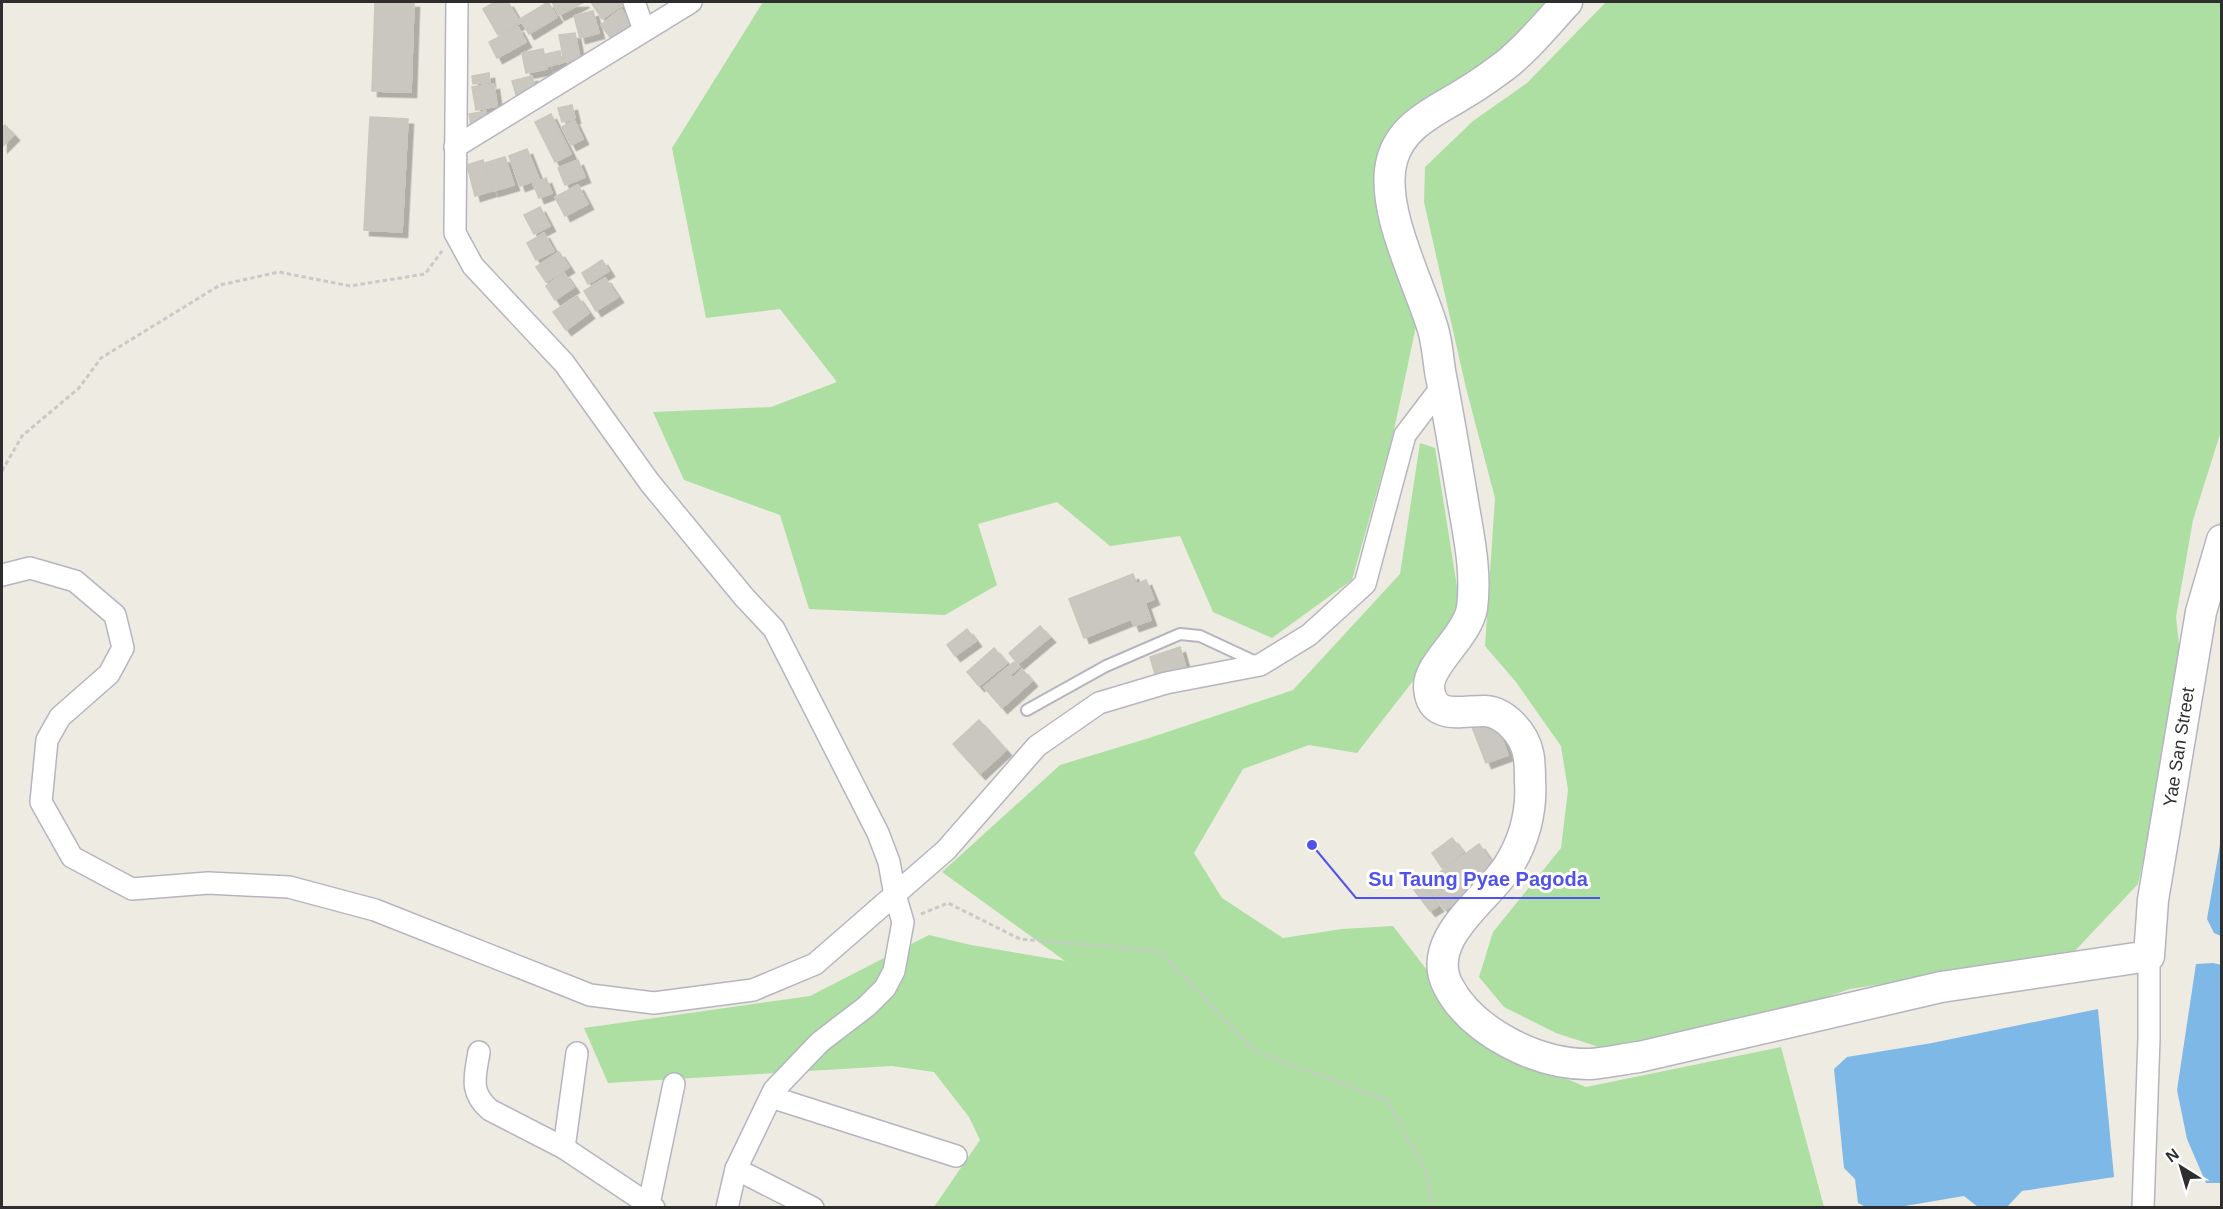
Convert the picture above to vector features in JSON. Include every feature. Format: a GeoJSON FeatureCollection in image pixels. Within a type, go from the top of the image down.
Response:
{"type":"FeatureCollection","features":[{"type":"Feature","properties":{"kind":"main road"},"geometry":{"type":"LineString","coordinates":[[1567,2],[1506,65],[1467,92],[1427,114],[1406,134],[1392,159],[1389,187],[1397,225],[1434,332],[1474,564],[1472,607],[1468,623],[1432,674],[1429,686],[1434,701],[1444,711],[1459,714],[1488,711],[1506,719],[1518,732],[1528,751],[1532,800],[1524,834],[1507,868],[1449,936],[1443,958],[1446,981],[1461,1007],[1486,1029],[1514,1046],[1549,1059],[1589,1064],[1639,1057],[1941,987],[2149,956]]}},
{"type":"Feature","properties":{"kind":"main road","name":"Yae San Street"},"geometry":{"type":"LineString","coordinates":[[2149,956],[2153,900],[2201,612],[2222,540]]}},
{"type":"Feature","properties":{"kind":"street"},"geometry":{"type":"LineString","coordinates":[[459,2],[454,233],[473,266],[564,363],[651,483],[744,597],[774,629],[878,833],[889,862],[903,922],[894,971],[885,988],[867,1006],[820,1042],[774,1090],[736,1169],[727,1208]]}},
{"type":"Feature","properties":{"kind":"street"},"geometry":{"type":"LineString","coordinates":[[634,2],[644,30]]}},
{"type":"Feature","properties":{"kind":"street"},"geometry":{"type":"LineString","coordinates":[[455,147],[691,2]]}},
{"type":"Feature","properties":{"kind":"street"},"geometry":{"type":"LineString","coordinates":[[2,575],[30,568],[75,581],[115,615],[123,648],[109,674],[60,717],[47,740],[41,802],[72,857],[132,889],[208,883],[289,887],[375,910],[590,995],[654,1004],[753,990],[815,964],[946,849],[1037,746],[1099,703],[1166,683],[1260,665],[1309,635],[1365,584],[1405,435],[1443,385]]}},
{"type":"Feature","properties":{"kind":"street"},"geometry":{"type":"LineString","coordinates":[[2143,1208],[2149,1039],[2149,956]]}},
{"type":"Feature","properties":{"kind":"street"},"geometry":{"type":"LineString","coordinates":[[479,1052],[474,1085],[480,1102],[490,1110],[564,1148],[652,1206],[674,1084]]}},
{"type":"Feature","properties":{"kind":"street"},"geometry":{"type":"LineString","coordinates":[[564,1148],[577,1053]]}},
{"type":"Feature","properties":{"kind":"street"},"geometry":{"type":"LineString","coordinates":[[771,1097],[956,1156]]}},
{"type":"Feature","properties":{"kind":"street"},"geometry":{"type":"LineString","coordinates":[[736,1169],[813,1208]]}},
{"type":"Feature","properties":{"kind":"lane"},"geometry":{"type":"LineString","coordinates":[[1027,710],[1106,666],[1180,634],[1200,636],[1260,665]]}},
{"type":"Feature","properties":{"kind":"path"},"geometry":{"type":"LineString","coordinates":[[2,471],[22,436],[79,388],[101,358],[220,285],[279,272],[350,286],[425,274],[454,233]]}},
{"type":"Feature","properties":{"kind":"path"},"geometry":{"type":"LineString","coordinates":[[903,922],[948,903],[1020,939],[1159,951],[1256,1052],[1388,1100],[1428,1176],[1432,1208]]}},
{"type":"Feature","properties":{"kind":"green space"},"geometry":{"type":"Polygon","coordinates":[[[763,2],[1555,2],[1481,76],[1419,103],[1377,171],[1416,326],[1393,435],[1352,580],[1272,638],[1213,612],[1180,536],[1110,546],[1057,502],[978,524],[997,585],[945,615],[809,609],[780,515],[684,480],[653,412],[771,407],[837,382],[780,309],[706,318],[672,148],[763,2]]]}},
{"type":"Feature","properties":{"kind":"green space"},"geometry":{"type":"Polygon","coordinates":[[[1606,2],[2221,2],[2221,431],[2193,520],[2176,617],[2183,680],[2138,884],[2071,955],[1850,989],[1734,1029],[1605,1049],[1556,1033],[1504,1007],[1479,977],[1493,932],[1561,848],[1568,790],[1561,746],[1516,682],[1485,646],[1495,498],[1466,388],[1424,202],[1425,167],[1473,121],[1527,83],[1606,2]]]}},
{"type":"Feature","properties":{"kind":"green space"},"geometry":{"type":"Polygon","coordinates":[[[1420,443],[1435,448],[1462,618],[1357,753],[1309,745],[1243,769],[1194,853],[1222,898],[1283,938],[1342,929],[1393,926],[1484,1044],[1586,1087],[1781,1047],[1824,1207],[934,1207],[980,1140],[969,1117],[934,1072],[892,1066],[608,1083],[584,1028],[810,996],[929,935],[971,945],[1065,961],[942,872],[1060,765],[1293,690],[1400,574],[1420,443]]]}},
{"type":"Feature","properties":{"kind":"water"},"geometry":{"type":"Polygon","coordinates":[[[2221,839],[2222,936],[2214,933],[2207,919],[2221,839]]]}},
{"type":"Feature","properties":{"kind":"water"},"geometry":{"type":"Polygon","coordinates":[[[2196,964],[2222,965],[2221,1183],[2206,1183],[2187,1139],[2177,1090],[2196,964]]]}},
{"type":"Feature","properties":{"kind":"water"},"geometry":{"type":"Polygon","coordinates":[[[2098,1009],[2114,1177],[2022,1191],[2007,1207],[1978,1207],[1964,1196],[1899,1207],[1866,1207],[1858,1203],[1855,1179],[1844,1168],[1834,1069],[1847,1057],[1932,1043],[2098,1009]]]}},
{"type":"Feature","properties":{"kind":"building"},"geometry":{"type":"Polygon","coordinates":[[[375,2],[414,2],[411,92],[372,91],[375,2]]]}},
{"type":"Feature","properties":{"kind":"building"},"geometry":{"type":"Polygon","coordinates":[[[495,2],[508,2],[520,23],[498,35],[483,9],[495,2]]]}},
{"type":"Feature","properties":{"kind":"building"},"geometry":{"type":"Polygon","coordinates":[[[548,2],[557,17],[529,34],[520,19],[548,2]]]}},
{"type":"Feature","properties":{"kind":"building"},"geometry":{"type":"Polygon","coordinates":[[[552,2],[584,2],[559,15],[552,2]]]}},
{"type":"Feature","properties":{"kind":"building"},"geometry":{"type":"Polygon","coordinates":[[[591,2],[624,2],[625,3],[602,19],[591,2]]]}},
{"type":"Feature","properties":{"kind":"building"},"geometry":{"type":"Polygon","coordinates":[[[621,9],[633,26],[613,41],[601,25],[621,9]]]}},
{"type":"Feature","properties":{"kind":"building"},"geometry":{"type":"Polygon","coordinates":[[[593,11],[599,33],[580,38],[574,16],[593,11]]]}},
{"type":"Feature","properties":{"kind":"building"},"geometry":{"type":"Polygon","coordinates":[[[518,27],[526,42],[497,58],[489,42],[518,27]]]}},
{"type":"Feature","properties":{"kind":"building"},"geometry":{"type":"Polygon","coordinates":[[[575,33],[580,59],[564,62],[559,35],[575,33]]]}},
{"type":"Feature","properties":{"kind":"building"},"geometry":{"type":"Polygon","coordinates":[[[543,49],[547,69],[526,73],[522,53],[543,49]]]}},
{"type":"Feature","properties":{"kind":"building"},"geometry":{"type":"Polygon","coordinates":[[[560,51],[562,63],[548,66],[546,54],[560,51]]]}},
{"type":"Feature","properties":{"kind":"building"},"geometry":{"type":"Polygon","coordinates":[[[489,73],[490,82],[473,84],[472,76],[489,73]]]}},
{"type":"Feature","properties":{"kind":"building"},"geometry":{"type":"Polygon","coordinates":[[[532,76],[536,92],[517,98],[512,81],[532,76]]]}},
{"type":"Feature","properties":{"kind":"building"},"geometry":{"type":"Polygon","coordinates":[[[494,84],[497,106],[476,110],[472,87],[494,84]]]}},
{"type":"Feature","properties":{"kind":"building"},"geometry":{"type":"Polygon","coordinates":[[[572,105],[575,118],[562,122],[558,108],[572,105]]]}},
{"type":"Feature","properties":{"kind":"building"},"geometry":{"type":"Polygon","coordinates":[[[486,111],[488,122],[471,125],[469,114],[486,111]]]}},
{"type":"Feature","properties":{"kind":"building"},"geometry":{"type":"Polygon","coordinates":[[[551,114],[571,154],[555,162],[535,122],[551,114]]]}},
{"type":"Feature","properties":{"kind":"building"},"geometry":{"type":"Polygon","coordinates":[[[370,117],[408,119],[402,232],[364,230],[370,117]]]}},
{"type":"Feature","properties":{"kind":"building"},"geometry":{"type":"Polygon","coordinates":[[[574,120],[583,139],[571,145],[562,127],[574,120]]]}},
{"type":"Feature","properties":{"kind":"building"},"geometry":{"type":"Polygon","coordinates":[[[5,125],[14,135],[2,147],[2,128],[5,125]]]}},
{"type":"Feature","properties":{"kind":"building"},"geometry":{"type":"Polygon","coordinates":[[[527,149],[539,179],[520,186],[509,156],[527,149]]]}},
{"type":"Feature","properties":{"kind":"building"},"geometry":{"type":"Polygon","coordinates":[[[505,157],[514,185],[493,191],[485,163],[505,157]]]}},
{"type":"Feature","properties":{"kind":"building"},"geometry":{"type":"Polygon","coordinates":[[[483,160],[491,191],[475,196],[467,165],[483,160]]]}},
{"type":"Feature","properties":{"kind":"building"},"geometry":{"type":"Polygon","coordinates":[[[578,160],[585,177],[565,185],[558,168],[578,160]]]}},
{"type":"Feature","properties":{"kind":"building"},"geometry":{"type":"Polygon","coordinates":[[[546,178],[552,193],[539,198],[533,184],[546,178]]]}},
{"type":"Feature","properties":{"kind":"building"},"geometry":{"type":"Polygon","coordinates":[[[578,185],[588,204],[565,216],[555,197],[578,185]]]}},
{"type":"Feature","properties":{"kind":"building"},"geometry":{"type":"Polygon","coordinates":[[[540,207],[550,226],[534,234],[524,215],[540,207]]]}},
{"type":"Feature","properties":{"kind":"building"},"geometry":{"type":"Polygon","coordinates":[[[544,233],[554,251],[536,260],[527,243],[544,233]]]}},
{"type":"Feature","properties":{"kind":"building"},"geometry":{"type":"Polygon","coordinates":[[[559,252],[569,267],[546,282],[536,267],[559,252]]]}},
{"type":"Feature","properties":{"kind":"building"},"geometry":{"type":"Polygon","coordinates":[[[602,260],[609,271],[588,284],[582,273],[602,260]]]}},
{"type":"Feature","properties":{"kind":"building"},"geometry":{"type":"Polygon","coordinates":[[[564,273],[574,287],[555,300],[546,286],[564,273]]]}},
{"type":"Feature","properties":{"kind":"building"},"geometry":{"type":"Polygon","coordinates":[[[605,278],[618,297],[596,311],[584,291],[605,278]]]}},
{"type":"Feature","properties":{"kind":"building"},"geometry":{"type":"Polygon","coordinates":[[[577,296],[589,313],[566,330],[553,312],[577,296]]]}},
{"type":"Feature","properties":{"kind":"building"},"geometry":{"type":"Polygon","coordinates":[[[1133,574],[1137,584],[1146,580],[1154,599],[1145,603],[1151,620],[1134,626],[1131,619],[1084,638],[1069,599],[1133,574]]]}},
{"type":"Feature","properties":{"kind":"building"},"geometry":{"type":"Polygon","coordinates":[[[1040,626],[1050,637],[1018,664],[1009,653],[1040,626]]]}},
{"type":"Feature","properties":{"kind":"building"},"geometry":{"type":"Polygon","coordinates":[[[967,629],[976,641],[955,656],[947,645],[967,629]]]}},
{"type":"Feature","properties":{"kind":"building"},"geometry":{"type":"Polygon","coordinates":[[[1180,647],[1187,672],[1157,681],[1150,657],[1180,647]]]}},
{"type":"Feature","properties":{"kind":"building"},"geometry":{"type":"Polygon","coordinates":[[[994,648],[1007,663],[979,686],[967,672],[994,648]]]}},
{"type":"Feature","properties":{"kind":"building"},"geometry":{"type":"Polygon","coordinates":[[[1014,662],[1019,667],[1010,675],[1022,690],[1002,708],[984,687],[1014,662]]]}},
{"type":"Feature","properties":{"kind":"building"},"geometry":{"type":"Polygon","coordinates":[[[1022,669],[1032,681],[1023,689],[1013,678],[1022,669]]]}},
{"type":"Feature","properties":{"kind":"building"},"geometry":{"type":"Polygon","coordinates":[[[1494,718],[1508,755],[1486,763],[1472,727],[1494,718]]]}},
{"type":"Feature","properties":{"kind":"building"},"geometry":{"type":"Polygon","coordinates":[[[979,720],[1006,750],[980,774],[953,744],[979,720]]]}},
{"type":"Feature","properties":{"kind":"building"},"geometry":{"type":"Polygon","coordinates":[[[1452,838],[1463,852],[1442,868],[1432,853],[1452,838]]]}},
{"type":"Feature","properties":{"kind":"building"},"geometry":{"type":"Polygon","coordinates":[[[1479,844],[1498,871],[1445,910],[1425,883],[1479,844]]]}},
{"type":"Feature","properties":{"kind":"building"},"geometry":{"type":"Polygon","coordinates":[[[1423,884],[1438,906],[1430,911],[1414,890],[1423,884]]]}},
{"type":"Feature","properties":{"kind":"place","name":"Su Taung Pyae Pagoda"},"geometry":{"type":"Point","coordinates":[1312,845]}}]}
